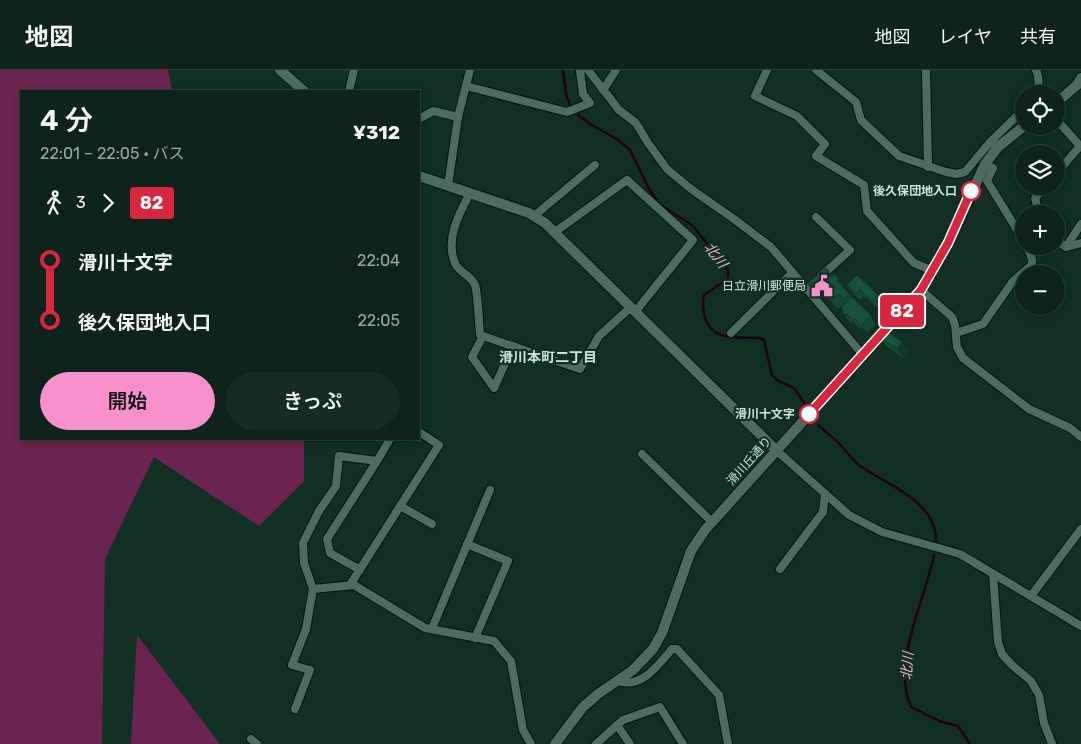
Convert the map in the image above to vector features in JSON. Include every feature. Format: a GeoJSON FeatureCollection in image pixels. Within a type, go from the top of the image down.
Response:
{"type":"FeatureCollection","features":[{"type":"Feature","properties":{"kind":"street"},"geometry":{"type":"LineString","coordinates":[[280,70],[303,90]]}},
{"type":"Feature","properties":{"kind":"street"},"geometry":{"type":"LineString","coordinates":[[350,90],[354,70]]}},
{"type":"Feature","properties":{"kind":"street"},"geometry":{"type":"LineString","coordinates":[[448,186],[458,117],[469,70]]}},
{"type":"Feature","properties":{"kind":"street"},"geometry":{"type":"LineString","coordinates":[[466,86],[567,112],[590,103],[582,94],[580,70]]}},
{"type":"Feature","properties":{"kind":"street"},"geometry":{"type":"LineString","coordinates":[[588,70],[618,110],[636,123],[667,169],[691,190],[771,247],[863,355]]}},
{"type":"Feature","properties":{"kind":"street"},"geometry":{"type":"LineString","coordinates":[[603,90],[616,70]]}},
{"type":"Feature","properties":{"kind":"street"},"geometry":{"type":"LineString","coordinates":[[767,70],[755,96],[797,116],[825,144],[816,156],[864,186],[867,211],[914,263],[933,272]]}},
{"type":"Feature","properties":{"kind":"street"},"geometry":{"type":"LineString","coordinates":[[816,70],[856,102],[861,120],[899,156],[946,172],[965,172],[994,145],[1015,120]]}},
{"type":"Feature","properties":{"kind":"street"},"geometry":{"type":"LineString","coordinates":[[926,70],[928,166]]}},
{"type":"Feature","properties":{"kind":"street"},"geometry":{"type":"LineString","coordinates":[[1036,70],[1039,85]]}},
{"type":"Feature","properties":{"kind":"street"},"geometry":{"type":"LineString","coordinates":[[1065,95],[1081,78]]}},
{"type":"Feature","properties":{"kind":"street"},"geometry":{"type":"LineString","coordinates":[[420,118],[433,111],[458,117]]}},
{"type":"Feature","properties":{"kind":"street"},"geometry":{"type":"LineString","coordinates":[[1065,129],[1081,147],[1065,164]]}},
{"type":"Feature","properties":{"kind":"street","name":"滑川丘通り"},"geometry":{"type":"LineString","coordinates":[[555,744],[583,708],[598,694],[633,670],[653,649],[662,633],[691,551],[701,535],[921,290],[948,243],[994,145],[1015,132]]}},
{"type":"Feature","properties":{"kind":"street"},"geometry":{"type":"LineString","coordinates":[[985,164],[993,168],[987,181],[1015,226]]}},
{"type":"Feature","properties":{"kind":"street"},"geometry":{"type":"LineString","coordinates":[[534,216],[595,165]]}},
{"type":"Feature","properties":{"kind":"street"},"geometry":{"type":"LineString","coordinates":[[420,176],[534,216],[545,222],[776,450],[849,515],[882,532],[960,554],[1081,626]]}},
{"type":"Feature","properties":{"kind":"street"},"geometry":{"type":"LineString","coordinates":[[470,194],[453,232],[452,245],[455,263],[470,276],[475,286],[480,335],[580,369],[599,336],[633,310],[692,240],[627,180],[554,232]]}},
{"type":"Feature","properties":{"kind":"street"},"geometry":{"type":"LineString","coordinates":[[806,290],[850,250],[816,217]]}},
{"type":"Feature","properties":{"kind":"street"},"geometry":{"type":"LineString","coordinates":[[1066,247],[1081,224]]}},
{"type":"Feature","properties":{"kind":"street"},"geometry":{"type":"LineString","coordinates":[[1066,247],[1081,243]]}},
{"type":"Feature","properties":{"kind":"street"},"geometry":{"type":"LineString","coordinates":[[956,333],[983,324],[1013,281],[1032,265],[1031,255]]}},
{"type":"Feature","properties":{"kind":"street"},"geometry":{"type":"LineString","coordinates":[[731,333],[792,273]]}},
{"type":"Feature","properties":{"kind":"street"},"geometry":{"type":"LineString","coordinates":[[921,290],[952,317],[957,347],[962,358],[1030,409],[1070,428],[1081,437]]}},
{"type":"Feature","properties":{"kind":"street"},"geometry":{"type":"LineString","coordinates":[[483,336],[472,357],[494,388],[513,346]]}},
{"type":"Feature","properties":{"kind":"street"},"geometry":{"type":"LineString","coordinates":[[350,585],[439,445],[420,433]]}},
{"type":"Feature","properties":{"kind":"street"},"geometry":{"type":"LineString","coordinates":[[360,570],[330,552],[327,539],[389,440]]}},
{"type":"Feature","properties":{"kind":"street"},"geometry":{"type":"LineString","coordinates":[[642,454],[712,522]]}},
{"type":"Feature","properties":{"kind":"street"},"geometry":{"type":"LineString","coordinates":[[295,709],[310,670],[292,665],[306,629],[313,589],[304,563],[303,543],[319,512],[336,486],[339,456],[377,461]]}},
{"type":"Feature","properties":{"kind":"street"},"geometry":{"type":"LineString","coordinates":[[433,626],[490,490]]}},
{"type":"Feature","properties":{"kind":"street"},"geometry":{"type":"LineString","coordinates":[[780,569],[823,512],[824,494]]}},
{"type":"Feature","properties":{"kind":"street"},"geometry":{"type":"LineString","coordinates":[[400,506],[432,524]]}},
{"type":"Feature","properties":{"kind":"street"},"geometry":{"type":"LineString","coordinates":[[1031,596],[1081,529]]}},
{"type":"Feature","properties":{"kind":"street"},"geometry":{"type":"LineString","coordinates":[[467,544],[508,561],[475,638]]}},
{"type":"Feature","properties":{"kind":"street"},"geometry":{"type":"LineString","coordinates":[[994,574],[998,642],[1002,654],[1031,681],[1039,695],[1044,723],[1052,744]]}},
{"type":"Feature","properties":{"kind":"street"},"geometry":{"type":"LineString","coordinates":[[313,589],[354,585],[425,628],[494,641],[511,661],[523,730],[531,744]]}},
{"type":"Feature","properties":{"kind":"street"},"geometry":{"type":"LineString","coordinates":[[618,681],[626,684],[634,683],[655,668],[672,648],[677,649],[719,695],[728,744]]}},
{"type":"Feature","properties":{"kind":"street"},"geometry":{"type":"LineString","coordinates":[[596,744],[623,720],[660,708],[683,744]]}},
{"type":"Feature","properties":{"kind":"street"},"geometry":{"type":"LineString","coordinates":[[617,725],[630,744]]}},
{"type":"Feature","properties":{"kind":"shaded area"},"geometry":{"type":"Polygon","coordinates":[[[0,70],[168,70],[172,90],[20,90],[20,440],[304,440],[304,481],[259,526],[154,457],[105,559],[102,744],[0,744],[0,70]]]}},
{"type":"Feature","properties":{"kind":"shaded area"},"geometry":{"type":"Polygon","coordinates":[[[137,635],[220,744],[131,744],[137,635]]]}},
{"type":"Feature","properties":{"kind":"building"},"geometry":{"type":"Polygon","coordinates":[[[826,268],[829,271],[823,276],[826,279],[814,291],[808,283],[826,268]]]}},
{"type":"Feature","properties":{"kind":"building"},"geometry":{"type":"Polygon","coordinates":[[[834,274],[849,294],[844,299],[839,294],[832,300],[819,286],[830,275],[832,277],[834,274]]]}},
{"type":"Feature","properties":{"kind":"building"},"geometry":{"type":"Polygon","coordinates":[[[857,275],[878,295],[872,301],[860,290],[856,294],[847,285],[857,275]]]}},
{"type":"Feature","properties":{"kind":"building"},"geometry":{"type":"Polygon","coordinates":[[[852,297],[871,316],[861,325],[855,319],[853,321],[842,311],[841,307],[852,297]]]}},
{"type":"Feature","properties":{"kind":"building"},"geometry":{"type":"Polygon","coordinates":[[[885,330],[902,342],[897,349],[880,338],[885,330]]]}},
{"type":"Feature","properties":{"kind":"waterway","name":"北川"},"geometry":{"type":"LineString","coordinates":[[563,70],[566,94],[571,108]]}},
{"type":"Feature","properties":{"kind":"waterway","name":"北川"},"geometry":{"type":"LineString","coordinates":[[578,115],[617,139],[630,150],[649,189],[659,204],[692,225],[728,270],[728,279],[704,295],[704,314],[707,323],[718,334],[764,340],[772,375],[777,380],[794,388],[805,404]]}},
{"type":"Feature","properties":{"kind":"waterway","name":"北川"},"geometry":{"type":"LineString","coordinates":[[818,425],[858,464],[898,488],[921,507],[930,518],[935,531],[936,546]]}},
{"type":"Feature","properties":{"kind":"waterway","name":"北川"},"geometry":{"type":"LineString","coordinates":[[934,555],[907,651],[906,689],[911,707],[939,721],[958,726],[970,744]]}},
{"type":"Feature","properties":{"kind":"bus line","name":"82"},"geometry":{"type":"LineString","coordinates":[[809,414],[921,290],[948,243],[971,191]]}},
{"type":"Feature","properties":{"kind":"place","name":"後久保団地入口"},"geometry":{"type":"Point","coordinates":[971,191]}},
{"type":"Feature","properties":{"kind":"place","name":"日立滑川郵便局"},"geometry":{"type":"Point","coordinates":[822,286]}},
{"type":"Feature","properties":{"kind":"place","name":"滑川十文字"},"geometry":{"type":"Point","coordinates":[809,414]}},
{"type":"Feature","properties":{"kind":"district","name":"滑川本町二丁目"},"geometry":{"type":"Point","coordinates":[548,357]}}]}
